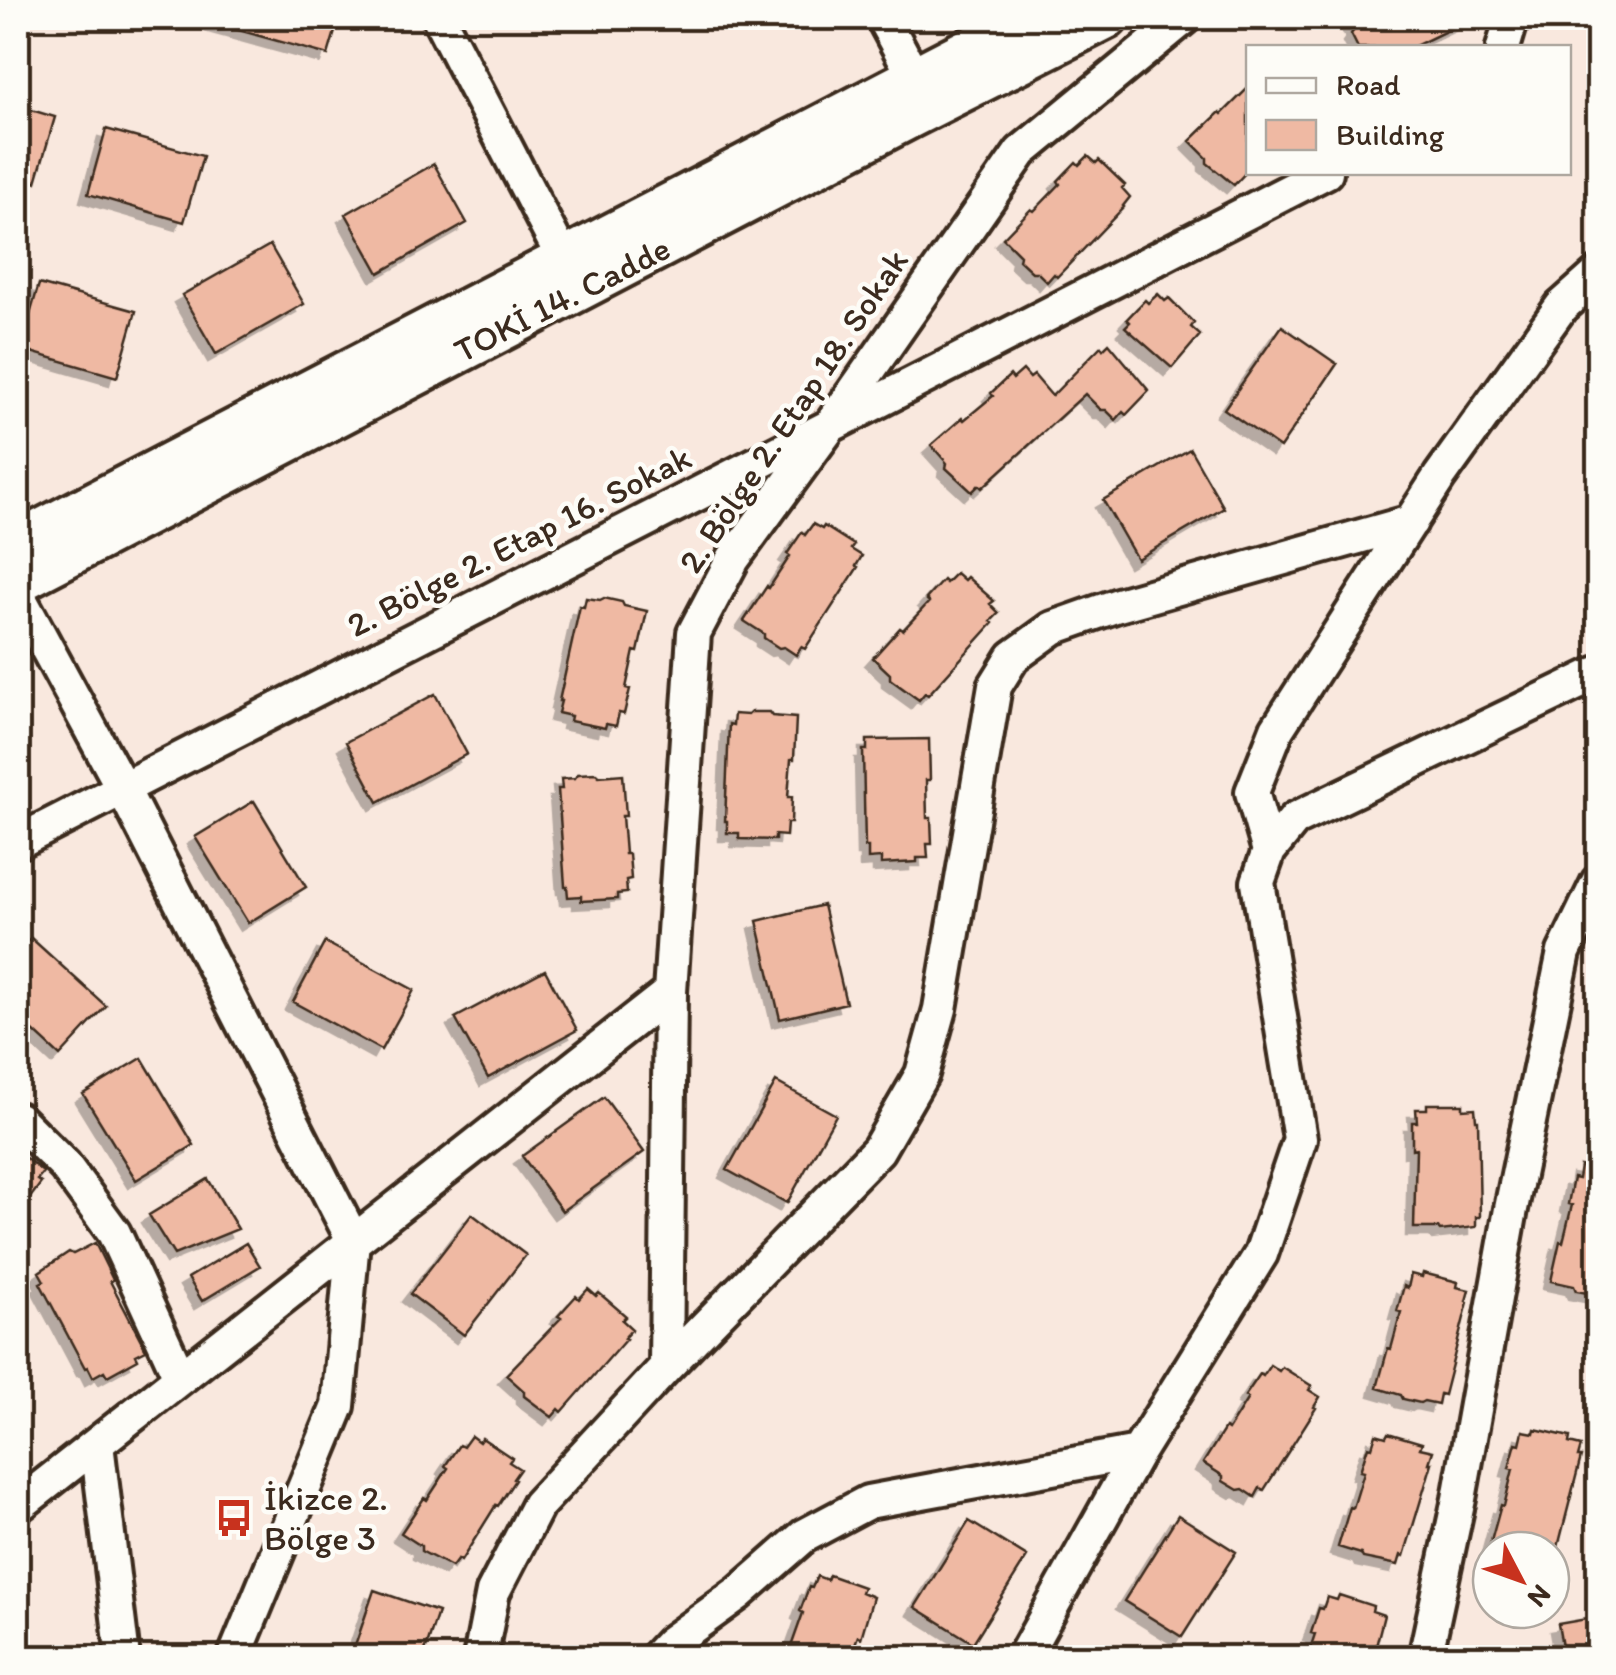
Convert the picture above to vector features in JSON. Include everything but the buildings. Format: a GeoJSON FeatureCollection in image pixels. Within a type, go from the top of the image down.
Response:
{"type":"FeatureCollection","features":[{"type":"Feature","properties":{"kind":"main road","name":"TOKİ 14. Cadde"},"geometry":{"type":"LineString","coordinates":[[18,542],[1028,18]]}},
{"type":"Feature","properties":{"kind":"main road","name":"TOKİ 14. Cadde"},"geometry":{"type":"LineString","coordinates":[[18,582],[910,117],[1108,18]]}},
{"type":"Feature","properties":{"kind":"street"},"geometry":{"type":"LineString","coordinates":[[439,18],[563,258]]}},
{"type":"Feature","properties":{"kind":"street"},"geometry":{"type":"LineString","coordinates":[[883,18],[914,76]]}},
{"type":"Feature","properties":{"kind":"street","name":"2. Bölge 2. Etap 18. Sokak"},"geometry":{"type":"LineString","coordinates":[[666,1367],[670,992],[694,634],[732,558],[828,429],[1021,152],[1184,18]]}},
{"type":"Feature","properties":{"kind":"street"},"geometry":{"type":"LineString","coordinates":[[1504,45],[1512,18]]}},
{"type":"Feature","properties":{"kind":"street","name":"2. Bölge 2. Etap 16. Sokak"},"geometry":{"type":"LineString","coordinates":[[18,842],[1320,175]]}},
{"type":"Feature","properties":{"kind":"street"},"geometry":{"type":"LineString","coordinates":[[1270,851],[1252,792],[1277,729],[1440,476],[1561,307],[1598,274]]}},
{"type":"Feature","properties":{"kind":"street"},"geometry":{"type":"LineString","coordinates":[[480,1658],[494,1592],[538,1505],[666,1367],[878,1150],[922,1074],[940,1009],[996,686],[1013,657],[1052,628],[1118,605],[1411,522]]}},
{"type":"Feature","properties":{"kind":"street"},"geometry":{"type":"LineString","coordinates":[[18,595],[122,787],[353,1240],[338,1406],[234,1658]]}},
{"type":"Feature","properties":{"kind":"street"},"geometry":{"type":"LineString","coordinates":[[1023,1658],[1138,1452],[1262,1254],[1300,1139],[1258,882],[1270,851],[1294,819],[1598,673]]}},
{"type":"Feature","properties":{"kind":"street"},"geometry":{"type":"LineString","coordinates":[[1425,1658],[1564,952],[1598,882]]}},
{"type":"Feature","properties":{"kind":"street"},"geometry":{"type":"LineString","coordinates":[[18,1506],[670,992]]}},
{"type":"Feature","properties":{"kind":"street"},"geometry":{"type":"LineString","coordinates":[[18,1119],[66,1166],[114,1234],[180,1377]]}},
{"type":"Feature","properties":{"kind":"street"},"geometry":{"type":"LineString","coordinates":[[97,1444],[123,1658]]}},
{"type":"Feature","properties":{"kind":"street"},"geometry":{"type":"LineString","coordinates":[[656,1658],[804,1536],[868,1502],[1138,1452]]}},
{"type":"Feature","properties":{"kind":"place","name":"İkizce 2. Bölge 3"},"geometry":{"type":"Point","coordinates":[234,1518]}}]}
